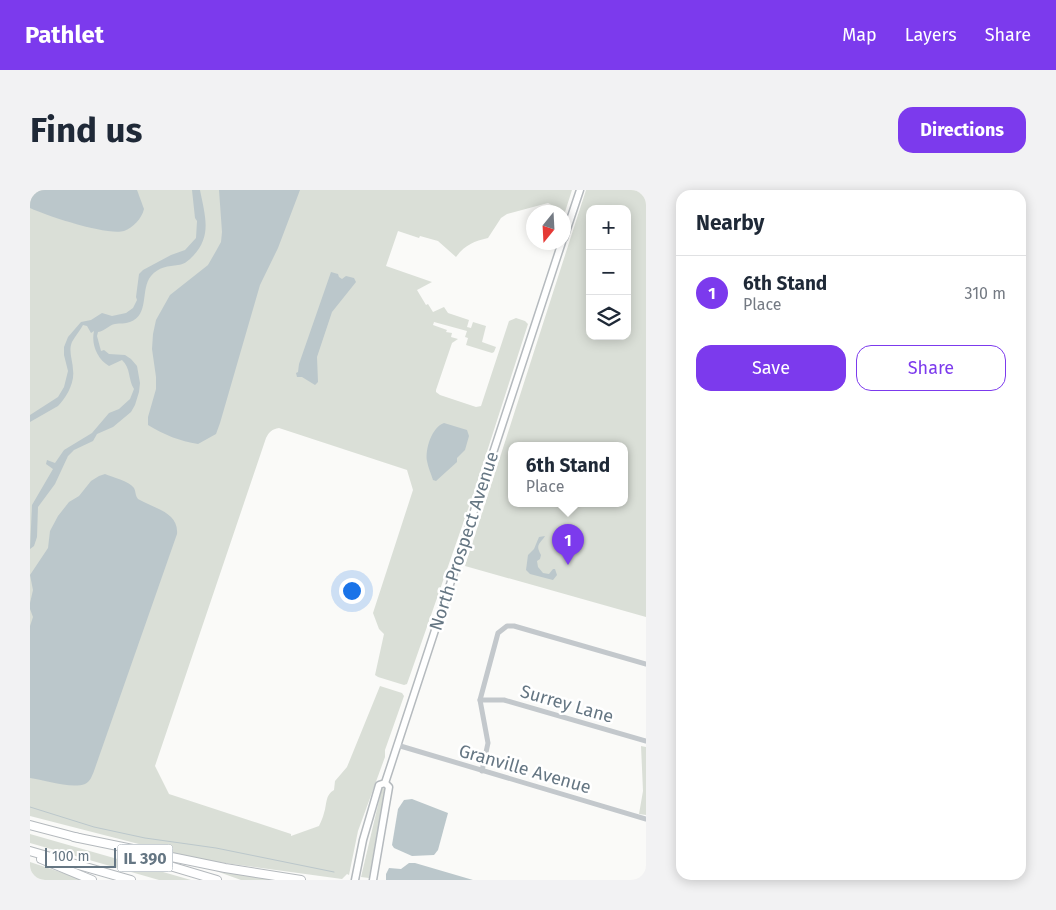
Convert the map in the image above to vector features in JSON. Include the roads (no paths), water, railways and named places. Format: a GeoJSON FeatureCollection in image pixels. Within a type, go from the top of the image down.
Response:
{"type":"FeatureCollection","features":[{"type":"Feature","properties":{"kind":"highway","name":"IL 390"},"geometry":{"type":"LineString","coordinates":[[30,825],[217,880]]}},
{"type":"Feature","properties":{"kind":"highway"},"geometry":{"type":"LineString","coordinates":[[74,837],[225,868],[301,880]]}},
{"type":"Feature","properties":{"kind":"highway","name":"IL 390"},"geometry":{"type":"LineString","coordinates":[[30,853],[131,880]]}},
{"type":"Feature","properties":{"kind":"highway"},"geometry":{"type":"LineString","coordinates":[[30,853],[92,880]]}},
{"type":"Feature","properties":{"kind":"main road"},"geometry":{"type":"LineString","coordinates":[[571,217],[580,190]]}},
{"type":"Feature","properties":{"kind":"main road","name":"North Prospect Avenue"},"geometry":{"type":"LineString","coordinates":[[355,880],[360,850],[371,810],[380,785],[385,783],[559,250]]}},
{"type":"Feature","properties":{"kind":"main road","name":"North Prospect Avenue"},"geometry":{"type":"LineString","coordinates":[[373,880],[389,787],[385,783]]}},
{"type":"Feature","properties":{"kind":"street"},"geometry":{"type":"LineString","coordinates":[[482,771],[488,743],[480,700],[498,633],[507,626],[514,626],[646,664]]}},
{"type":"Feature","properties":{"kind":"street","name":"Surrey Lane"},"geometry":{"type":"LineString","coordinates":[[480,700],[504,700],[646,741]]}},
{"type":"Feature","properties":{"kind":"street","name":"Granville Avenue"},"geometry":{"type":"LineString","coordinates":[[397,745],[646,819]]}},
{"type":"Feature","properties":{"kind":"waterway"},"geometry":{"type":"LineString","coordinates":[[30,807],[94,827],[145,838],[216,848],[334,872]]}},
{"type":"Feature","properties":{"kind":"place","name":"6th Stand"},"geometry":{"type":"Point","coordinates":[568,565]}}]}
